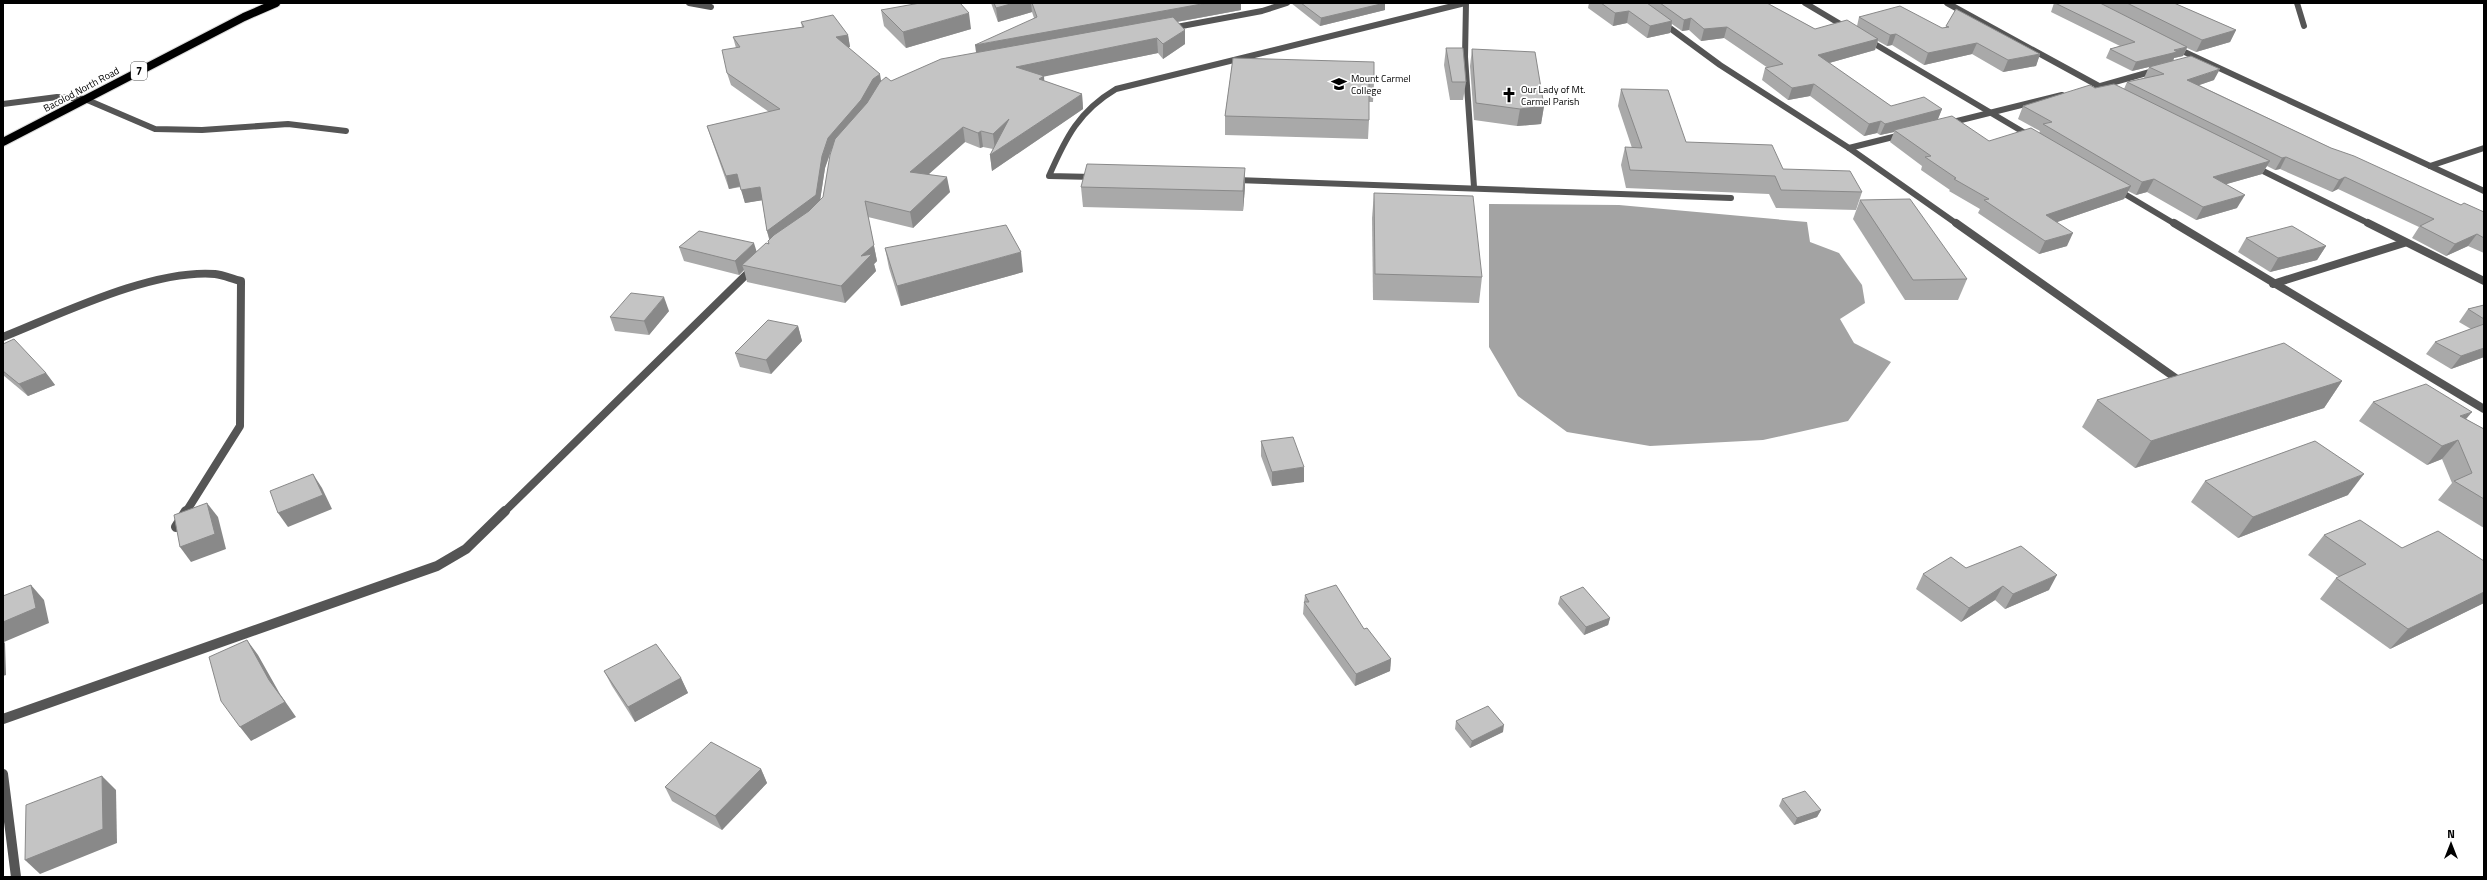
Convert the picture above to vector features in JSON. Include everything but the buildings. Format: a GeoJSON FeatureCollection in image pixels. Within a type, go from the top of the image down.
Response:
{"type":"FeatureCollection","features":[{"type":"Feature","properties":{"kind":"highway","name":"Bacolod North Road"},"geometry":{"type":"LineString","coordinates":[[3,142],[244,17],[276,3]]}},
{"type":"Feature","properties":{"kind":"street"},"geometry":{"type":"LineString","coordinates":[[689,3],[711,7]]}},
{"type":"Feature","properties":{"kind":"street"},"geometry":{"type":"LineString","coordinates":[[1160,30],[1262,11],[1287,3]]}},
{"type":"Feature","properties":{"kind":"street"},"geometry":{"type":"LineString","coordinates":[[1104,177],[1049,176],[1068,133],[1096,100],[1116,89],[1466,3],[1465,57],[1474,187]]}},
{"type":"Feature","properties":{"kind":"street"},"geometry":{"type":"LineString","coordinates":[[1805,3],[1853,31]]}},
{"type":"Feature","properties":{"kind":"street"},"geometry":{"type":"LineString","coordinates":[[1947,3],[2112,94]]}},
{"type":"Feature","properties":{"kind":"street"},"geometry":{"type":"LineString","coordinates":[[2297,3],[2304,26]]}},
{"type":"Feature","properties":{"kind":"street"},"geometry":{"type":"LineString","coordinates":[[1660,21],[1720,65],[1849,148],[2177,379]]}},
{"type":"Feature","properties":{"kind":"street"},"geometry":{"type":"LineString","coordinates":[[1860,35],[2038,141]]}},
{"type":"Feature","properties":{"kind":"street"},"geometry":{"type":"LineString","coordinates":[[2171,45],[2484,191]]}},
{"type":"Feature","properties":{"kind":"street"},"geometry":{"type":"LineString","coordinates":[[2192,61],[2199,59]]}},
{"type":"Feature","properties":{"kind":"street"},"geometry":{"type":"LineString","coordinates":[[2090,88],[2163,69]]}},
{"type":"Feature","properties":{"kind":"street"},"geometry":{"type":"LineString","coordinates":[[1939,126],[2067,94]]}},
{"type":"Feature","properties":{"kind":"street"},"geometry":{"type":"LineString","coordinates":[[3,104],[57,97],[85,99],[155,128],[202,130],[288,124],[346,131]]}},
{"type":"Feature","properties":{"kind":"street"},"geometry":{"type":"LineString","coordinates":[[1849,148],[1909,133]]}},
{"type":"Feature","properties":{"kind":"street"},"geometry":{"type":"LineString","coordinates":[[2430,166],[2484,148]]}},
{"type":"Feature","properties":{"kind":"street"},"geometry":{"type":"LineString","coordinates":[[2247,163],[2404,243],[2484,281]]}},
{"type":"Feature","properties":{"kind":"street"},"geometry":{"type":"LineString","coordinates":[[1230,180],[1474,187],[1731,198]]}},
{"type":"Feature","properties":{"kind":"street"},"geometry":{"type":"LineString","coordinates":[[2112,186],[2273,284],[2484,409]]}},
{"type":"Feature","properties":{"kind":"street"},"geometry":{"type":"LineString","coordinates":[[2273,284],[2404,243]]}},
{"type":"Feature","properties":{"kind":"street"},"geometry":{"type":"LineString","coordinates":[[3,719],[438,566],[466,549],[758,263]]}},
{"type":"Feature","properties":{"kind":"street"},"geometry":{"type":"LineString","coordinates":[[3,337],[128,290],[175,277],[213,274],[241,281],[240,426],[176,527]]}},
{"type":"Feature","properties":{"kind":"street"},"geometry":{"type":"LineString","coordinates":[[3,774],[16,877]]}},
{"type":"Feature","properties":{"kind":"shaded area"},"geometry":{"type":"Polygon","coordinates":[[[1489,204],[1619,205],[1807,222],[1810,242],[1839,253],[1862,285],[1865,303],[1840,319],[1854,343],[1891,362],[1848,421],[1763,440],[1650,446],[1567,432],[1518,396],[1489,347],[1489,204]]]}},
{"type":"Feature","properties":{"kind":"place","name":"Mount Carmel College"},"geometry":{"type":"Point","coordinates":[1339,84]}},
{"type":"Feature","properties":{"kind":"place","name":"Our Lady of Mt. Carmel Parish"},"geometry":{"type":"Point","coordinates":[1509,95]}}]}
